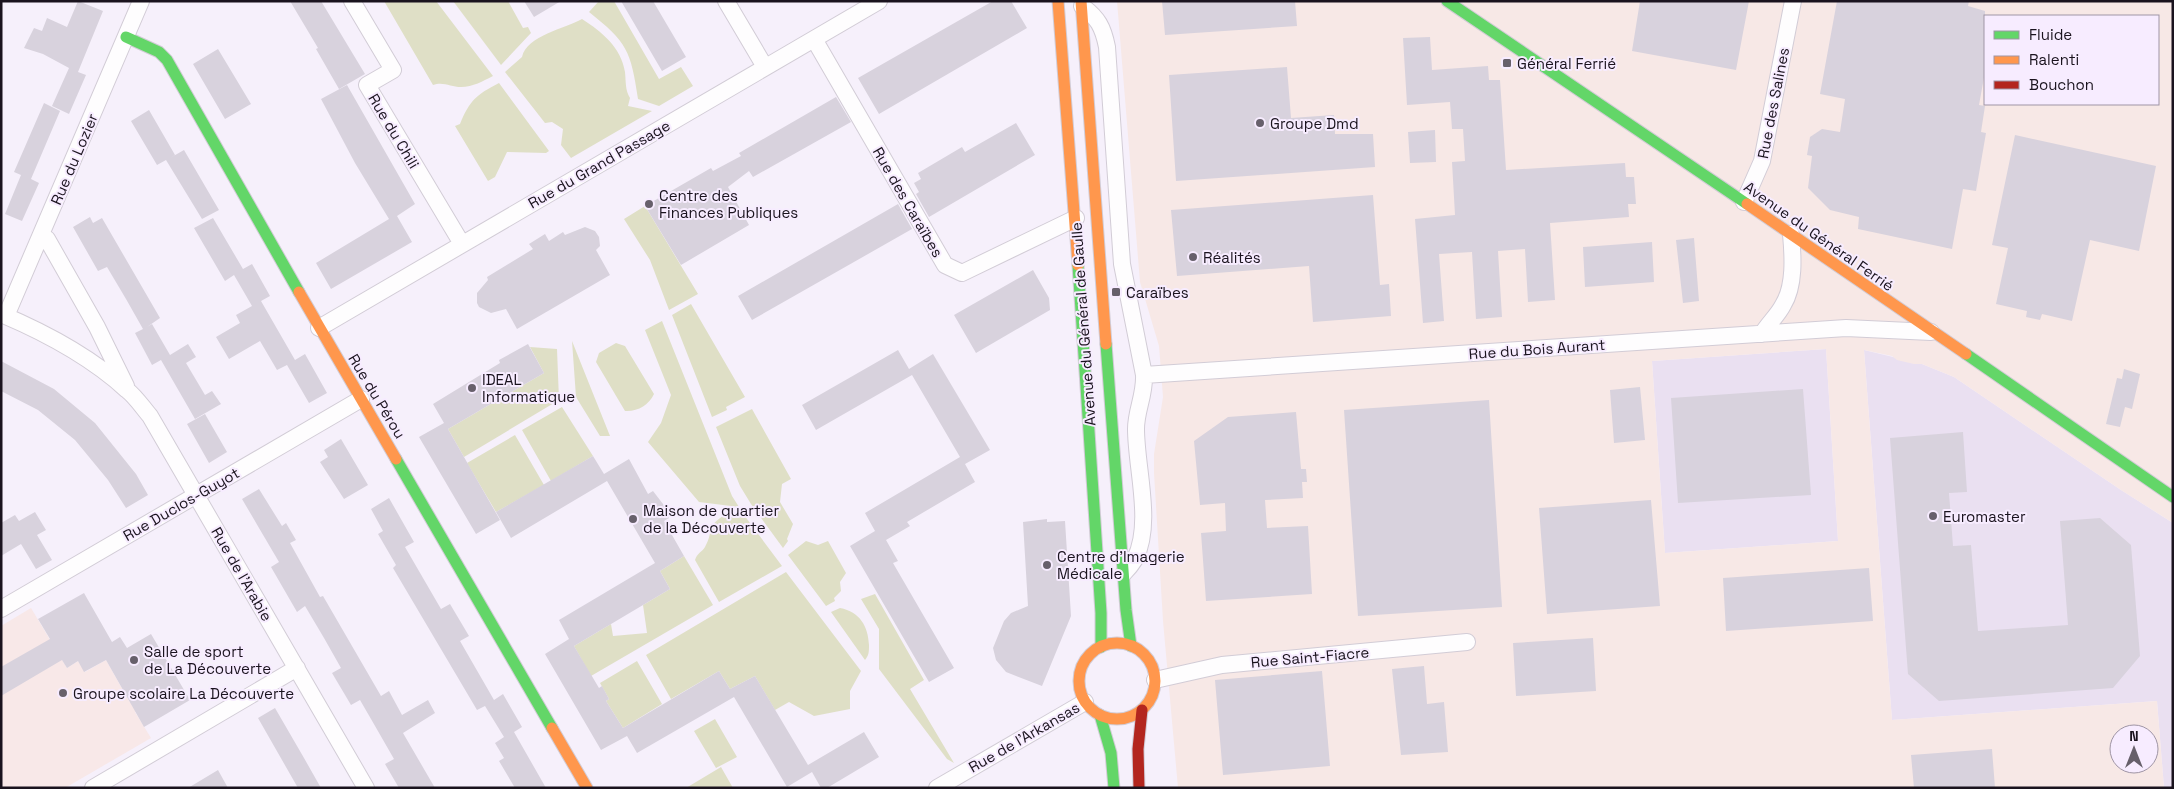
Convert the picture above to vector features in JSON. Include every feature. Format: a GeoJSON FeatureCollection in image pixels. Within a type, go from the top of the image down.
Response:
{"type":"FeatureCollection","features":[{"type":"Feature","properties":{"kind":"street","name":"Rue du Lozier"},"geometry":{"type":"LineString","coordinates":[[4,315],[41,236],[141,1]]}},
{"type":"Feature","properties":{"kind":"street","name":"Rue du Chili"},"geometry":{"type":"LineString","coordinates":[[352,1],[393,70],[367,85],[462,244]]}},
{"type":"Feature","properties":{"kind":"street"},"geometry":{"type":"LineString","coordinates":[[726,1],[765,67]]}},
{"type":"Feature","properties":{"kind":"street","name":"Rue du Grand Passage"},"geometry":{"type":"LineString","coordinates":[[319,328],[879,1]]}},
{"type":"Feature","properties":{"kind":"street","name":"Avenue du Général de Gaulle"},"geometry":{"type":"LineString","coordinates":[[1058,1],[1076,218],[1101,612],[1101,646]]}},
{"type":"Feature","properties":{"kind":"street","name":"Avenue du Général Ferrié"},"geometry":{"type":"LineString","coordinates":[[1447,1],[1791,234],[2173,497]]}},
{"type":"Feature","properties":{"kind":"street","name":"Rue des Salines"},"geometry":{"type":"LineString","coordinates":[[1744,202],[1762,161],[1793,1]]}},
{"type":"Feature","properties":{"kind":"street","name":"Avenue du Général de Gaulle"},"geometry":{"type":"LineString","coordinates":[[1081,4],[1092,13],[1104,29],[1107,47],[1122,264],[1144,376],[1144,390],[1136,427],[1143,518],[1141,538],[1135,559],[1123,574]]}},
{"type":"Feature","properties":{"kind":"street","name":"Avenue du Général de Gaulle"},"geometry":{"type":"LineString","coordinates":[[1081,4],[1103,280],[1123,574],[1131,646]]}},
{"type":"Feature","properties":{"kind":"street","name":"Rue du Pérou"},"geometry":{"type":"LineString","coordinates":[[126,37],[159,52],[167,60],[319,328],[587,788]]}},
{"type":"Feature","properties":{"kind":"street","name":"Rue des Caraïbes"},"geometry":{"type":"LineString","coordinates":[[814,39],[945,265],[962,274],[1076,218]]}},
{"type":"Feature","properties":{"kind":"street"},"geometry":{"type":"LineString","coordinates":[[1762,334],[1784,304],[1790,284],[1793,251],[1791,234]]}},
{"type":"Feature","properties":{"kind":"street","name":"Rue de l'Arabie"},"geometry":{"type":"LineString","coordinates":[[41,236],[47,239],[88,311],[128,390]]}},
{"type":"Feature","properties":{"kind":"street","name":"Rue de l'Arabie"},"geometry":{"type":"LineString","coordinates":[[4,315],[48,336],[91,362],[128,390],[150,416],[366,788]]}},
{"type":"Feature","properties":{"kind":"street","name":"Rue du Bois Aurant"},"geometry":{"type":"LineString","coordinates":[[1144,376],[1846,328],[1931,332]]}},
{"type":"Feature","properties":{"kind":"street","name":"Rue Duclos-Guyot"},"geometry":{"type":"LineString","coordinates":[[1,609],[361,399]]}},
{"type":"Feature","properties":{"kind":"street","name":"Rue Saint-Fiacre"},"geometry":{"type":"LineString","coordinates":[[1155,680],[1222,665],[1467,642]]}},
{"type":"Feature","properties":{"kind":"street"},"geometry":{"type":"LineString","coordinates":[[1111,644],[1131,646],[1145,656],[1154,671],[1155,680],[1152,696],[1142,710],[1132,716],[1122,719],[1111,719],[1100,715],[1085,702],[1079,686],[1080,670],[1092,652],[1101,646],[1111,644]]}},
{"type":"Feature","properties":{"kind":"street"},"geometry":{"type":"LineString","coordinates":[[93,788],[297,668]]}},
{"type":"Feature","properties":{"kind":"street","name":"Rue de l'Arkansas"},"geometry":{"type":"LineString","coordinates":[[937,788],[1085,702]]}},
{"type":"Feature","properties":{"kind":"street"},"geometry":{"type":"LineString","coordinates":[[1139,788],[1136,741],[1142,710]]}},
{"type":"Feature","properties":{"kind":"street"},"geometry":{"type":"LineString","coordinates":[[1100,715],[1111,753],[1114,788]]}},
{"type":"Feature","properties":{"kind":"shaded area"},"geometry":{"type":"Polygon","coordinates":[[[1117,1],[2173,1],[2173,523],[1954,377],[1922,364],[1897,360],[1892,356],[1864,350],[1892,720],[2157,701],[2159,724],[2109,724],[2109,774],[2159,774],[2159,726],[2164,788],[1178,788],[1163,621],[1154,473],[1154,454],[1163,397],[1159,346],[1140,282],[1117,1]],[[1826,349],[1652,361],[1665,553],[1838,541],[1826,349]]]}},
{"type":"Feature","properties":{"kind":"shaded area"},"geometry":{"type":"Polygon","coordinates":[[[1826,349],[1838,541],[1665,553],[1652,361],[1826,349]]]}},
{"type":"Feature","properties":{"kind":"shaded area"},"geometry":{"type":"Polygon","coordinates":[[[1864,350],[1922,364],[1954,377],[2173,523],[2173,788],[2164,788],[2157,701],[1892,720],[1864,350]]]}},
{"type":"Feature","properties":{"kind":"shaded area","name":"Groupe scolaire La Découverte"},"geometry":{"type":"Polygon","coordinates":[[[31,608],[67,668],[78,661],[85,672],[106,660],[129,701],[138,710],[135,712],[151,738],[65,788],[1,788],[1,626],[31,608]]]}},
{"type":"Feature","properties":{"kind":"green space"},"geometry":{"type":"Polygon","coordinates":[[[384,1],[436,1],[493,76],[465,87],[433,85],[384,1]]]}},
{"type":"Feature","properties":{"kind":"green space"},"geometry":{"type":"Polygon","coordinates":[[[453,1],[508,1],[523,28],[528,27],[531,33],[501,65],[453,1]]]}},
{"type":"Feature","properties":{"kind":"green space"},"geometry":{"type":"Polygon","coordinates":[[[599,1],[614,1],[659,79],[681,67],[693,86],[659,106],[638,99],[633,69],[625,49],[612,32],[589,12],[599,1]]]}},
{"type":"Feature","properties":{"kind":"green space"},"geometry":{"type":"Polygon","coordinates":[[[582,19],[610,41],[619,55],[623,63],[626,89],[630,98],[628,106],[652,111],[571,158],[561,145],[563,129],[552,122],[545,123],[505,72],[522,57],[525,49],[531,43],[582,19]]]}},
{"type":"Feature","properties":{"kind":"green space"},"geometry":{"type":"Polygon","coordinates":[[[499,83],[549,151],[546,153],[507,152],[495,177],[488,181],[455,126],[460,124],[467,109],[475,99],[499,83]]]}},
{"type":"Feature","properties":{"kind":"green space"},"geometry":{"type":"Polygon","coordinates":[[[645,206],[698,294],[669,310],[650,260],[624,219],[645,206]]]}},
{"type":"Feature","properties":{"kind":"green space"},"geometry":{"type":"Polygon","coordinates":[[[691,304],[745,397],[726,407],[727,410],[712,417],[672,315],[691,304]]]}},
{"type":"Feature","properties":{"kind":"green space"},"geometry":{"type":"Polygon","coordinates":[[[662,321],[732,496],[739,507],[699,502],[648,442],[661,423],[671,395],[645,330],[662,321]]]}},
{"type":"Feature","properties":{"kind":"green space"},"geometry":{"type":"Polygon","coordinates":[[[572,341],[610,436],[600,436],[576,397],[572,341]]]}},
{"type":"Feature","properties":{"kind":"green space"},"geometry":{"type":"Polygon","coordinates":[[[616,343],[625,346],[654,394],[646,404],[638,409],[625,411],[596,362],[599,353],[616,343]]]}},
{"type":"Feature","properties":{"kind":"green space"},"geometry":{"type":"Polygon","coordinates":[[[530,347],[557,349],[559,400],[464,457],[448,429],[544,373],[530,347]]]}},
{"type":"Feature","properties":{"kind":"green space"},"geometry":{"type":"Polygon","coordinates":[[[562,407],[593,456],[551,481],[522,430],[562,407]]]}},
{"type":"Feature","properties":{"kind":"green space"},"geometry":{"type":"Polygon","coordinates":[[[752,409],[791,479],[782,484],[780,502],[793,524],[787,539],[788,541],[783,548],[740,486],[716,427],[752,409]]]}},
{"type":"Feature","properties":{"kind":"green space"},"geometry":{"type":"Polygon","coordinates":[[[515,435],[544,485],[496,512],[467,463],[515,435]]]}},
{"type":"Feature","properties":{"kind":"green space"},"geometry":{"type":"Polygon","coordinates":[[[726,514],[744,515],[782,566],[719,602],[695,560],[708,541],[712,526],[726,514]]]}},
{"type":"Feature","properties":{"kind":"green space"},"geometry":{"type":"Polygon","coordinates":[[[806,541],[818,545],[828,541],[846,573],[840,582],[841,591],[834,598],[835,601],[826,606],[788,555],[806,541]]]}},
{"type":"Feature","properties":{"kind":"green space"},"geometry":{"type":"Polygon","coordinates":[[[684,556],[713,605],[591,676],[574,646],[611,624],[613,636],[647,633],[643,605],[670,589],[660,571],[684,556]]]}},
{"type":"Feature","properties":{"kind":"green space"},"geometry":{"type":"Polygon","coordinates":[[[786,572],[861,671],[850,691],[850,709],[814,716],[789,702],[775,710],[755,676],[730,689],[719,671],[671,699],[646,655],[786,572]]]}},
{"type":"Feature","properties":{"kind":"green space"},"geometry":{"type":"Polygon","coordinates":[[[875,594],[924,680],[910,689],[954,763],[947,759],[879,669],[879,629],[861,599],[875,594]]]}},
{"type":"Feature","properties":{"kind":"green space"},"geometry":{"type":"Polygon","coordinates":[[[840,608],[858,616],[865,626],[869,653],[865,660],[831,612],[840,608]]]}},
{"type":"Feature","properties":{"kind":"green space"},"geometry":{"type":"Polygon","coordinates":[[[637,661],[662,704],[623,728],[606,701],[609,699],[600,683],[637,661]]]}},
{"type":"Feature","properties":{"kind":"green space"},"geometry":{"type":"Polygon","coordinates":[[[715,719],[737,757],[716,768],[694,731],[715,719]]]}},
{"type":"Feature","properties":{"kind":"green space"},"geometry":{"type":"Polygon","coordinates":[[[721,767],[733,788],[686,788],[721,767]]]}},
{"type":"Feature","properties":{"kind":"building"},"geometry":{"type":"Polygon","coordinates":[[[78,1],[103,11],[78,72],[86,75],[69,114],[52,106],[69,68],[43,54],[24,48],[34,28],[42,31],[47,18],[67,27],[78,1]]]}},
{"type":"Feature","properties":{"kind":"building"},"geometry":{"type":"Polygon","coordinates":[[[290,1],[321,1],[365,74],[339,89],[316,49],[318,48],[290,1]]]}},
{"type":"Feature","properties":{"kind":"building"},"geometry":{"type":"Polygon","coordinates":[[[524,1],[561,1],[534,17],[524,1]]]}},
{"type":"Feature","properties":{"kind":"building"},"geometry":{"type":"Polygon","coordinates":[[[621,1],[653,1],[686,57],[662,71],[621,1]]]}},
{"type":"Feature","properties":{"kind":"building"},"geometry":{"type":"Polygon","coordinates":[[[993,1],[1011,1],[1027,28],[879,114],[858,78],[993,1]]]}},
{"type":"Feature","properties":{"kind":"building"},"geometry":{"type":"Polygon","coordinates":[[[1162,1],[1295,1],[1297,26],[1165,35],[1162,1]]]}},
{"type":"Feature","properties":{"kind":"building"},"geometry":{"type":"Polygon","coordinates":[[[1640,1],[1749,1],[1736,70],[1632,51],[1640,1]]]}},
{"type":"Feature","properties":{"kind":"building"},"geometry":{"type":"Polygon","coordinates":[[[1837,1],[1969,1],[1968,6],[1985,11],[1984,78],[1979,105],[1985,106],[1981,132],[1986,133],[1976,191],[1963,189],[1952,249],[1858,229],[1859,217],[1830,210],[1808,188],[1812,156],[1807,155],[1810,137],[1822,129],[1840,132],[1845,99],[1820,94],[1837,1]]]}},
{"type":"Feature","properties":{"kind":"building"},"geometry":{"type":"Polygon","coordinates":[[[1430,37],[1432,70],[1488,66],[1489,80],[1500,80],[1506,170],[1625,163],[1626,177],[1634,177],[1636,204],[1628,204],[1629,217],[1550,223],[1555,300],[1528,302],[1525,249],[1498,251],[1502,317],[1476,319],[1472,252],[1439,254],[1444,321],[1423,323],[1415,219],[1455,215],[1452,162],[1465,161],[1463,129],[1452,129],[1450,102],[1407,105],[1403,38],[1430,37]]]}},
{"type":"Feature","properties":{"kind":"building"},"geometry":{"type":"Polygon","coordinates":[[[218,49],[251,104],[225,119],[193,64],[218,49]]]}},
{"type":"Feature","properties":{"kind":"building"},"geometry":{"type":"Polygon","coordinates":[[[1287,67],[1291,118],[1334,115],[1335,134],[1373,134],[1375,167],[1176,181],[1169,75],[1287,67]]]}},
{"type":"Feature","properties":{"kind":"building"},"geometry":{"type":"Polygon","coordinates":[[[347,85],[415,204],[397,216],[412,242],[331,289],[316,263],[389,219],[355,163],[321,99],[347,85]]]}},
{"type":"Feature","properties":{"kind":"building"},"geometry":{"type":"Polygon","coordinates":[[[836,97],[851,122],[753,177],[749,171],[728,187],[749,225],[681,265],[645,206],[711,168],[713,171],[741,156],[739,153],[836,97]]]}},
{"type":"Feature","properties":{"kind":"building"},"geometry":{"type":"Polygon","coordinates":[[[44,103],[60,111],[31,179],[39,183],[22,221],[5,214],[21,175],[14,172],[44,103]]]}},
{"type":"Feature","properties":{"kind":"building"},"geometry":{"type":"Polygon","coordinates":[[[149,110],[175,155],[170,158],[184,150],[219,210],[202,219],[166,160],[157,165],[131,121],[149,110]]]}},
{"type":"Feature","properties":{"kind":"building"},"geometry":{"type":"Polygon","coordinates":[[[1016,123],[1035,155],[929,217],[916,194],[919,192],[914,183],[921,179],[918,173],[962,147],[965,152],[1016,123]]]}},
{"type":"Feature","properties":{"kind":"building"},"geometry":{"type":"Polygon","coordinates":[[[1435,130],[1436,162],[1410,163],[1408,132],[1435,130]]]}},
{"type":"Feature","properties":{"kind":"building"},"geometry":{"type":"Polygon","coordinates":[[[2015,135],[2156,166],[2139,251],[2090,240],[2072,321],[2042,314],[2040,320],[2026,317],[2027,311],[1996,304],[2008,248],[1992,245],[2015,135]]]}},
{"type":"Feature","properties":{"kind":"building"},"geometry":{"type":"Polygon","coordinates":[[[1373,195],[1380,285],[1389,284],[1391,316],[1313,322],[1309,266],[1177,276],[1171,210],[1373,195]]]}},
{"type":"Feature","properties":{"kind":"building"},"geometry":{"type":"Polygon","coordinates":[[[898,204],[912,229],[752,320],[738,296],[898,204]]]}},
{"type":"Feature","properties":{"kind":"building"},"geometry":{"type":"Polygon","coordinates":[[[90,217],[93,223],[102,218],[160,318],[147,327],[152,324],[170,355],[188,344],[196,357],[186,363],[205,395],[212,391],[221,404],[195,419],[161,360],[152,365],[135,333],[143,329],[126,299],[107,267],[98,271],[73,227],[90,217]]]}},
{"type":"Feature","properties":{"kind":"building"},"geometry":{"type":"Polygon","coordinates":[[[213,218],[243,269],[252,264],[270,296],[261,301],[295,360],[305,354],[327,393],[309,403],[287,365],[277,370],[260,341],[229,359],[216,337],[240,323],[236,315],[252,306],[234,275],[225,281],[194,228],[213,218]]]}},
{"type":"Feature","properties":{"kind":"building"},"geometry":{"type":"Polygon","coordinates":[[[585,227],[595,231],[599,237],[600,246],[596,250],[610,275],[517,329],[506,309],[491,313],[479,307],[477,293],[488,280],[487,277],[533,249],[529,244],[545,234],[549,241],[563,232],[565,235],[585,227]]]}},
{"type":"Feature","properties":{"kind":"building"},"geometry":{"type":"Polygon","coordinates":[[[1694,238],[1699,301],[1683,303],[1676,240],[1694,238]]]}},
{"type":"Feature","properties":{"kind":"building"},"geometry":{"type":"Polygon","coordinates":[[[1652,242],[1654,282],[1585,287],[1583,247],[1652,242]]]}},
{"type":"Feature","properties":{"kind":"building"},"geometry":{"type":"Polygon","coordinates":[[[1033,270],[1049,298],[1050,310],[976,353],[954,315],[1033,270]]]}},
{"type":"Feature","properties":{"kind":"building"},"geometry":{"type":"Polygon","coordinates":[[[528,344],[544,373],[448,429],[500,520],[476,534],[419,437],[444,423],[433,404],[500,363],[499,360],[528,344]]]}},
{"type":"Feature","properties":{"kind":"building"},"geometry":{"type":"Polygon","coordinates":[[[898,350],[909,369],[933,354],[990,450],[965,464],[975,482],[907,522],[910,526],[886,540],[898,561],[893,563],[954,668],[929,682],[850,546],[875,531],[865,513],[960,457],[912,375],[816,430],[802,405],[898,350]]]}},
{"type":"Feature","properties":{"kind":"building"},"geometry":{"type":"Polygon","coordinates":[[[1,361],[54,389],[95,423],[136,474],[148,495],[126,508],[108,480],[75,440],[38,410],[1,391],[1,361]]]}},
{"type":"Feature","properties":{"kind":"building"},"geometry":{"type":"Polygon","coordinates":[[[2124,369],[2140,374],[2132,409],[2125,407],[2120,427],[2106,424],[2117,378],[2122,379],[2124,369]]]}},
{"type":"Feature","properties":{"kind":"building"},"geometry":{"type":"Polygon","coordinates":[[[1640,387],[1645,440],[1614,443],[1610,390],[1640,387]]]}},
{"type":"Feature","properties":{"kind":"building"},"geometry":{"type":"Polygon","coordinates":[[[1803,389],[1811,495],[1678,503],[1671,398],[1803,389]]]}},
{"type":"Feature","properties":{"kind":"building"},"geometry":{"type":"Polygon","coordinates":[[[1489,400],[1502,607],[1358,616],[1344,410],[1489,400]]]}},
{"type":"Feature","properties":{"kind":"building"},"geometry":{"type":"Polygon","coordinates":[[[1296,412],[1301,469],[1306,469],[1307,482],[1302,482],[1303,498],[1265,500],[1267,528],[1308,526],[1312,594],[1206,601],[1201,533],[1226,531],[1225,503],[1200,505],[1194,441],[1228,417],[1296,412]]]}},
{"type":"Feature","properties":{"kind":"building"},"geometry":{"type":"Polygon","coordinates":[[[205,414],[227,452],[209,463],[187,424],[205,414]]]}},
{"type":"Feature","properties":{"kind":"building"},"geometry":{"type":"Polygon","coordinates":[[[1963,432],[1967,492],[1949,493],[1953,546],[1971,545],[1978,631],[2068,625],[2060,521],[2100,518],[2131,545],[2140,656],[2113,688],[1939,701],[1908,674],[1890,438],[1963,432]]]}},
{"type":"Feature","properties":{"kind":"building"},"geometry":{"type":"Polygon","coordinates":[[[341,439],[368,485],[344,499],[320,462],[328,457],[324,450],[341,439]]]}},
{"type":"Feature","properties":{"kind":"building"},"geometry":{"type":"Polygon","coordinates":[[[593,456],[604,474],[629,459],[648,494],[653,491],[663,504],[669,518],[664,521],[684,556],[660,571],[670,589],[574,646],[599,688],[602,686],[609,699],[606,701],[623,728],[719,671],[730,689],[755,676],[808,765],[864,732],[879,757],[827,788],[821,788],[812,772],[787,787],[734,697],[637,753],[627,736],[601,750],[545,654],[569,639],[559,620],[655,563],[607,481],[511,538],[496,512],[593,456]]]}},
{"type":"Feature","properties":{"kind":"building"},"geometry":{"type":"Polygon","coordinates":[[[259,489],[282,526],[286,523],[296,540],[290,543],[320,597],[323,596],[381,696],[389,691],[402,715],[428,700],[435,713],[403,733],[435,788],[399,788],[385,764],[394,759],[360,700],[351,705],[332,673],[341,668],[324,638],[305,606],[297,612],[271,567],[279,562],[242,499],[259,489]]]}},
{"type":"Feature","properties":{"kind":"building"},"geometry":{"type":"Polygon","coordinates":[[[389,498],[414,542],[405,547],[441,609],[450,604],[469,636],[460,641],[494,700],[503,694],[522,727],[514,732],[546,788],[515,788],[499,761],[504,758],[495,743],[504,737],[485,706],[477,710],[393,568],[396,565],[378,534],[383,531],[371,509],[389,498]]]}},
{"type":"Feature","properties":{"kind":"building"},"geometry":{"type":"Polygon","coordinates":[[[1651,500],[1660,606],[1547,614],[1539,508],[1651,500]]]}},
{"type":"Feature","properties":{"kind":"building"},"geometry":{"type":"Polygon","coordinates":[[[35,512],[46,530],[37,535],[52,560],[36,569],[21,544],[1,556],[1,523],[15,515],[19,521],[35,512]]]}},
{"type":"Feature","properties":{"kind":"building","name":"Centre d'Imagerie Médicale"},"geometry":{"type":"Polygon","coordinates":[[[1047,519],[1047,522],[1065,521],[1071,616],[1042,686],[1006,672],[996,660],[993,648],[1004,621],[1011,613],[1028,606],[1023,522],[1047,519]]]}},
{"type":"Feature","properties":{"kind":"building"},"geometry":{"type":"Polygon","coordinates":[[[1869,568],[1873,621],[1726,631],[1723,578],[1869,568]]]}},
{"type":"Feature","properties":{"kind":"building","name":"Salle de sport de La Découverte"},"geometry":{"type":"Polygon","coordinates":[[[84,593],[112,642],[120,637],[127,648],[151,634],[190,700],[144,727],[106,660],[84,672],[78,661],[67,668],[62,660],[1,696],[1,667],[50,639],[38,619],[84,593]]]}},
{"type":"Feature","properties":{"kind":"building"},"geometry":{"type":"Polygon","coordinates":[[[1593,638],[1596,691],[1516,696],[1513,643],[1593,638]]]}},
{"type":"Feature","properties":{"kind":"building"},"geometry":{"type":"Polygon","coordinates":[[[1424,666],[1427,704],[1444,702],[1448,752],[1401,755],[1392,669],[1424,666]]]}},
{"type":"Feature","properties":{"kind":"building"},"geometry":{"type":"Polygon","coordinates":[[[1322,671],[1330,766],[1223,775],[1215,680],[1322,671]]]}},
{"type":"Feature","properties":{"kind":"building"},"geometry":{"type":"Polygon","coordinates":[[[275,708],[321,788],[298,788],[258,718],[275,708]]]}},
{"type":"Feature","properties":{"kind":"building"},"geometry":{"type":"Polygon","coordinates":[[[1992,749],[1995,788],[1914,788],[1911,755],[1992,749]]]}},
{"type":"Feature","properties":{"kind":"building"},"geometry":{"type":"Polygon","coordinates":[[[218,770],[228,788],[188,788],[218,770]]]}},
{"type":"Feature","properties":{"kind":"traffic: fast"},"geometry":{"type":"LineString","coordinates":[[1447,1],[1747,204]]}},
{"type":"Feature","properties":{"kind":"traffic: fast"},"geometry":{"type":"LineString","coordinates":[[126,37],[159,52],[167,60],[299,292]]}},
{"type":"Feature","properties":{"kind":"traffic: fast"},"geometry":{"type":"LineString","coordinates":[[1078,265],[1101,613],[1101,647]]}},
{"type":"Feature","properties":{"kind":"traffic: fast"},"geometry":{"type":"LineString","coordinates":[[1106,344],[1126,610],[1131,646]]}},
{"type":"Feature","properties":{"kind":"traffic: fast"},"geometry":{"type":"LineString","coordinates":[[1966,354],[2173,497]]}},
{"type":"Feature","properties":{"kind":"traffic: fast"},"geometry":{"type":"LineString","coordinates":[[396,459],[552,728]]}},
{"type":"Feature","properties":{"kind":"traffic: fast"},"geometry":{"type":"LineString","coordinates":[[1100,715],[1111,753],[1114,788]]}},
{"type":"Feature","properties":{"kind":"traffic: slow"},"geometry":{"type":"LineString","coordinates":[[1058,1],[1078,265]]}},
{"type":"Feature","properties":{"kind":"traffic: slow"},"geometry":{"type":"LineString","coordinates":[[1081,1],[1106,344]]}},
{"type":"Feature","properties":{"kind":"traffic: slow"},"geometry":{"type":"LineString","coordinates":[[1747,204],[1966,354]]}},
{"type":"Feature","properties":{"kind":"traffic: slow"},"geometry":{"type":"LineString","coordinates":[[299,292],[396,459]]}},
{"type":"Feature","properties":{"kind":"traffic: slow"},"geometry":{"type":"LineString","coordinates":[[1117,643],[1131,646],[1144,654],[1152,667],[1155,681],[1152,695],[1144,708],[1131,716],[1117,719],[1103,716],[1090,708],[1082,695],[1079,681],[1082,667],[1090,654],[1103,646],[1117,643]]}},
{"type":"Feature","properties":{"kind":"traffic: slow"},"geometry":{"type":"LineString","coordinates":[[552,728],[587,788]]}},
{"type":"Feature","properties":{"kind":"traffic: jam"},"geometry":{"type":"LineString","coordinates":[[1139,788],[1138,749],[1142,710]]}},
{"type":"Feature","properties":{"kind":"place","name":"Général Ferrié"},"geometry":{"type":"Point","coordinates":[1507,63]}},
{"type":"Feature","properties":{"kind":"place","name":"Groupe Dmd"},"geometry":{"type":"Point","coordinates":[1260,123]}},
{"type":"Feature","properties":{"kind":"place","name":"Centre des Finances Publiques"},"geometry":{"type":"Point","coordinates":[649,204]}},
{"type":"Feature","properties":{"kind":"place","name":"Réalités"},"geometry":{"type":"Point","coordinates":[1193,257]}},
{"type":"Feature","properties":{"kind":"place","name":"Caraïbes"},"geometry":{"type":"Point","coordinates":[1116,292]}},
{"type":"Feature","properties":{"kind":"place","name":"IDEAL Informatique"},"geometry":{"type":"Point","coordinates":[472,388]}},
{"type":"Feature","properties":{"kind":"place","name":"Euromaster"},"geometry":{"type":"Point","coordinates":[1933,516]}},
{"type":"Feature","properties":{"kind":"place","name":"Maison de quartier de la Découverte"},"geometry":{"type":"Point","coordinates":[633,519]}},
{"type":"Feature","properties":{"kind":"place","name":"Centre d'Imagerie Médicale"},"geometry":{"type":"Point","coordinates":[1047,565]}},
{"type":"Feature","properties":{"kind":"place","name":"Salle de sport de La Découverte"},"geometry":{"type":"Point","coordinates":[134,660]}},
{"type":"Feature","properties":{"kind":"place","name":"Groupe scolaire La Découverte"},"geometry":{"type":"Point","coordinates":[63,693]}}]}
